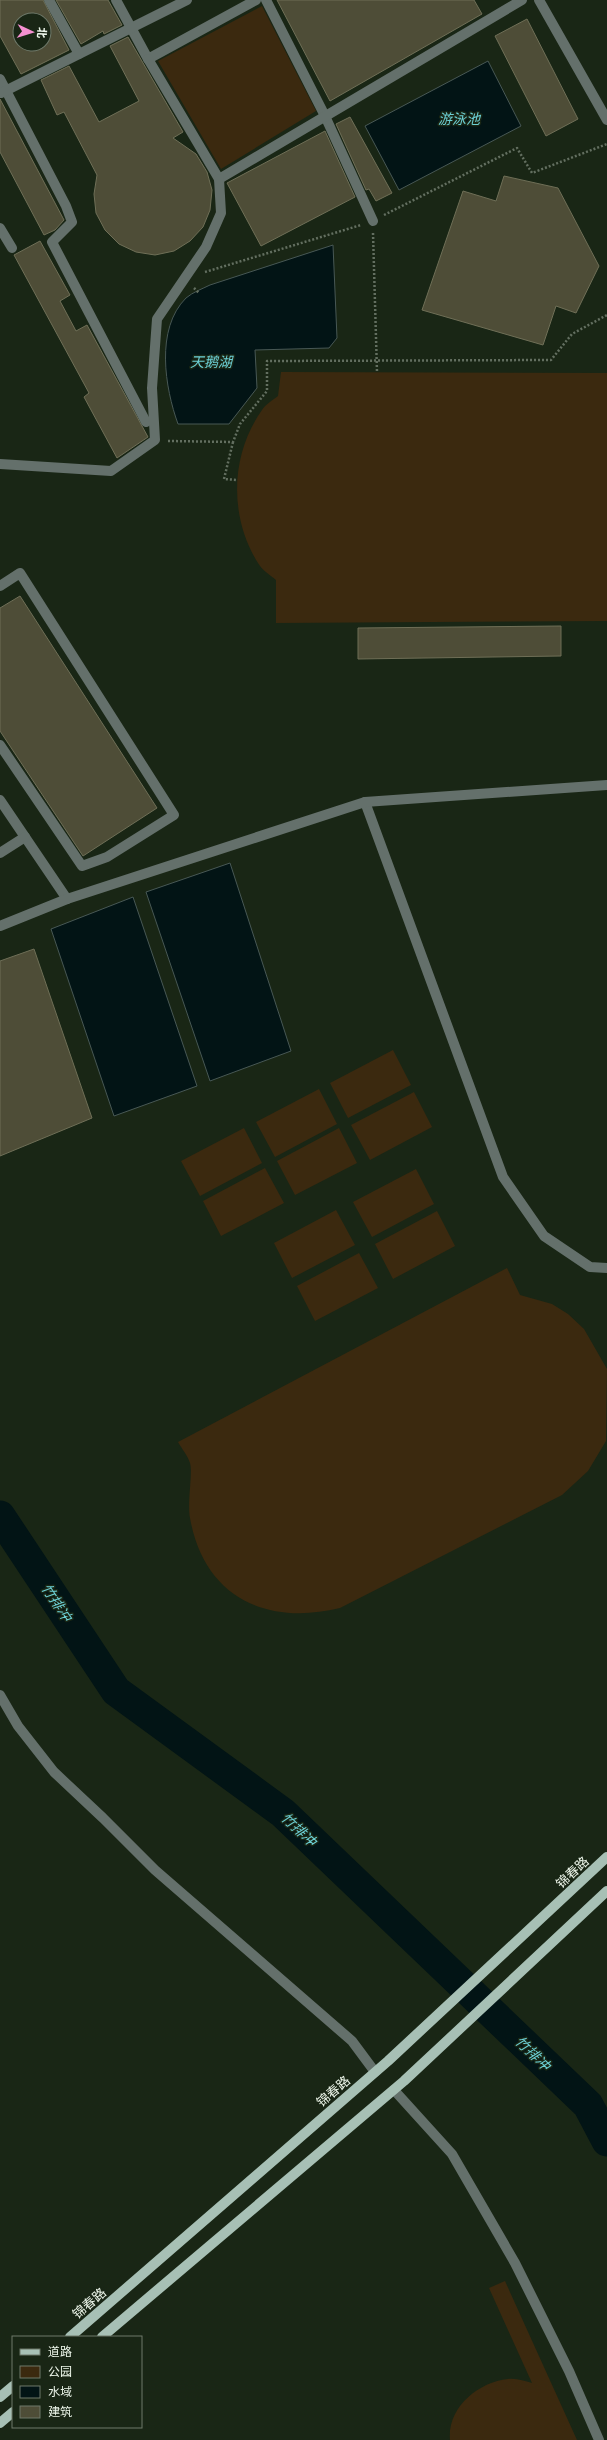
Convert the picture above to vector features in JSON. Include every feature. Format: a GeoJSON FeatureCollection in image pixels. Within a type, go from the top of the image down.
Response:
{"type":"FeatureCollection","features":[{"type":"Feature","properties":{"kind":"main road","name":"锦春路"},"geometry":{"type":"LineString","coordinates":[[71,2336],[376,2072],[607,1857]]}},
{"type":"Feature","properties":{"kind":"main road"},"geometry":{"type":"LineString","coordinates":[[103,2336],[394,2090],[607,1891]]}},
{"type":"Feature","properties":{"kind":"main road"},"geometry":{"type":"LineString","coordinates":[[0,2397],[12,2387]]}},
{"type":"Feature","properties":{"kind":"main road"},"geometry":{"type":"LineString","coordinates":[[0,2423],[12,2413]]}},
{"type":"Feature","properties":{"kind":"street"},"geometry":{"type":"LineString","coordinates":[[49,0],[79,54]]}},
{"type":"Feature","properties":{"kind":"street"},"geometry":{"type":"LineString","coordinates":[[0,464],[111,471],[156,440],[152,388],[156,319],[206,246],[221,214],[219,178],[148,59],[116,0]]}},
{"type":"Feature","properties":{"kind":"street"},"geometry":{"type":"LineString","coordinates":[[3,92],[187,0]]}},
{"type":"Feature","properties":{"kind":"street"},"geometry":{"type":"LineString","coordinates":[[148,59],[256,0]]}},
{"type":"Feature","properties":{"kind":"street"},"geometry":{"type":"LineString","coordinates":[[266,0],[325,116],[373,221]]}},
{"type":"Feature","properties":{"kind":"street"},"geometry":{"type":"LineString","coordinates":[[219,178],[522,0]]}},
{"type":"Feature","properties":{"kind":"street"},"geometry":{"type":"LineString","coordinates":[[539,0],[607,120]]}},
{"type":"Feature","properties":{"kind":"street"},"geometry":{"type":"LineString","coordinates":[[0,78],[3,92],[66,206],[72,222],[52,242],[146,422]]}},
{"type":"Feature","properties":{"kind":"street"},"geometry":{"type":"LineString","coordinates":[[0,228],[12,248]]}},
{"type":"Feature","properties":{"kind":"street"},"geometry":{"type":"LineString","coordinates":[[0,586],[20,573],[174,815],[107,857],[82,866],[0,745]]}},
{"type":"Feature","properties":{"kind":"street"},"geometry":{"type":"LineString","coordinates":[[0,926],[67,899],[365,802],[607,785]]}},
{"type":"Feature","properties":{"kind":"street"},"geometry":{"type":"LineString","coordinates":[[0,800],[67,899]]}},
{"type":"Feature","properties":{"kind":"street"},"geometry":{"type":"LineString","coordinates":[[365,802],[503,1177],[544,1236],[590,1267],[607,1268]]}},
{"type":"Feature","properties":{"kind":"street"},"geometry":{"type":"LineString","coordinates":[[0,853],[26,837]]}},
{"type":"Feature","properties":{"kind":"street"},"geometry":{"type":"LineString","coordinates":[[0,1695],[18,1726],[54,1772],[155,1870],[352,2041],[376,2072]]}},
{"type":"Feature","properties":{"kind":"street"},"geometry":{"type":"LineString","coordinates":[[394,2090],[456,2161],[515,2263],[569,2371],[599,2440]]}},
{"type":"Feature","properties":{"kind":"path"},"geometry":{"type":"LineString","coordinates":[[184,279],[373,221],[517,148],[532,174],[607,144]]}},
{"type":"Feature","properties":{"kind":"path"},"geometry":{"type":"LineString","coordinates":[[373,240],[377,372]]}},
{"type":"Feature","properties":{"kind":"path"},"geometry":{"type":"LineString","coordinates":[[237,480],[224,479],[233,442],[240,424],[267,391],[267,361],[551,360],[572,334],[607,315]]}},
{"type":"Feature","properties":{"kind":"path"},"geometry":{"type":"LineString","coordinates":[[156,440],[233,442]]}},
{"type":"Feature","properties":{"kind":"green space"},"geometry":{"type":"Polygon","coordinates":[[[262,6],[316,111],[221,169],[158,61],[262,6]]]}},
{"type":"Feature","properties":{"kind":"green space"},"geometry":{"type":"Polygon","coordinates":[[[281,372],[607,373],[607,621],[276,623],[276,580],[260,566],[249,545],[242,526],[238,506],[237,486],[239,466],[244,446],[251,428],[262,410],[278,396],[281,372]]]}},
{"type":"Feature","properties":{"kind":"green space"},"geometry":{"type":"Polygon","coordinates":[[[393,1050],[411,1085],[348,1118],[330,1083],[393,1050]]]}},
{"type":"Feature","properties":{"kind":"green space"},"geometry":{"type":"Polygon","coordinates":[[[319,1089],[337,1124],[275,1157],[256,1122],[319,1089]]]}},
{"type":"Feature","properties":{"kind":"green space"},"geometry":{"type":"Polygon","coordinates":[[[414,1092],[432,1127],[370,1160],[351,1125],[414,1092]]]}},
{"type":"Feature","properties":{"kind":"green space"},"geometry":{"type":"Polygon","coordinates":[[[244,1128],[262,1163],[200,1196],[181,1161],[244,1128]]]}},
{"type":"Feature","properties":{"kind":"green space"},"geometry":{"type":"Polygon","coordinates":[[[339,1128],[357,1163],[295,1195],[277,1161],[339,1128]]]}},
{"type":"Feature","properties":{"kind":"green space"},"geometry":{"type":"Polygon","coordinates":[[[265,1168],[284,1203],[221,1236],[203,1201],[265,1168]]]}},
{"type":"Feature","properties":{"kind":"green space"},"geometry":{"type":"Polygon","coordinates":[[[416,1169],[434,1204],[372,1237],[353,1202],[416,1169]]]}},
{"type":"Feature","properties":{"kind":"green space"},"geometry":{"type":"Polygon","coordinates":[[[336,1210],[355,1245],[292,1278],[274,1243],[336,1210]]]}},
{"type":"Feature","properties":{"kind":"green space"},"geometry":{"type":"Polygon","coordinates":[[[437,1211],[455,1246],[393,1279],[375,1244],[437,1211]]]}},
{"type":"Feature","properties":{"kind":"green space"},"geometry":{"type":"Polygon","coordinates":[[[359,1253],[378,1288],[315,1321],[297,1286],[359,1253]]]}},
{"type":"Feature","properties":{"kind":"green space"},"geometry":{"type":"Polygon","coordinates":[[[507,1268],[520,1295],[552,1304],[568,1314],[584,1329],[607,1369],[606,1441],[588,1471],[562,1495],[340,1608],[313,1613],[287,1613],[264,1608],[242,1599],[224,1586],[209,1568],[197,1545],[189,1511],[191,1468],[186,1455],[178,1442],[507,1268]]]}},
{"type":"Feature","properties":{"kind":"green space"},"geometry":{"type":"Polygon","coordinates":[[[505,2281],[577,2440],[450,2440],[450,2428],[459,2407],[476,2391],[486,2385],[508,2379],[517,2379],[532,2383],[489,2288],[505,2281]]]}},
{"type":"Feature","properties":{"kind":"water","name":"游泳池"},"geometry":{"type":"Polygon","coordinates":[[[488,61],[521,126],[399,190],[365,126],[488,61]]]}},
{"type":"Feature","properties":{"kind":"water","name":"天鹅湖"},"geometry":{"type":"Polygon","coordinates":[[[333,245],[337,338],[329,348],[255,350],[257,388],[229,424],[178,424],[169,393],[166,342],[176,311],[186,298],[210,285],[333,245]]]}},
{"type":"Feature","properties":{"kind":"water"},"geometry":{"type":"Polygon","coordinates":[[[230,863],[291,1051],[210,1081],[146,892],[230,863]]]}},
{"type":"Feature","properties":{"kind":"water"},"geometry":{"type":"Polygon","coordinates":[[[133,897],[197,1086],[114,1116],[51,929],[133,897]]]}},
{"type":"Feature","properties":{"kind":"building"},"geometry":{"type":"Polygon","coordinates":[[[0,0],[43,0],[49,12],[12,12],[12,52],[52,52],[52,17],[69,50],[21,74],[0,36],[0,0]]]}},
{"type":"Feature","properties":{"kind":"building"},"geometry":{"type":"Polygon","coordinates":[[[56,0],[108,0],[122,25],[104,34],[103,31],[81,44],[56,0]]]}},
{"type":"Feature","properties":{"kind":"building"},"geometry":{"type":"Polygon","coordinates":[[[277,0],[474,0],[482,14],[330,101],[277,0]]]}},
{"type":"Feature","properties":{"kind":"building"},"geometry":{"type":"Polygon","coordinates":[[[527,19],[578,119],[546,136],[495,36],[527,19]]]}},
{"type":"Feature","properties":{"kind":"building"},"geometry":{"type":"Polygon","coordinates":[[[128,37],[183,132],[173,138],[196,154],[207,172],[212,190],[210,210],[203,227],[190,241],[174,251],[155,255],[136,252],[119,244],[105,230],[96,213],[94,194],[97,175],[64,112],[57,115],[41,80],[69,66],[99,122],[139,101],[110,46],[128,37]]]}},
{"type":"Feature","properties":{"kind":"building"},"geometry":{"type":"Polygon","coordinates":[[[0,99],[64,220],[55,230],[44,235],[0,152],[0,99]]]}},
{"type":"Feature","properties":{"kind":"building"},"geometry":{"type":"Polygon","coordinates":[[[350,117],[392,193],[376,201],[369,189],[366,190],[336,124],[350,117]]]}},
{"type":"Feature","properties":{"kind":"building"},"geometry":{"type":"Polygon","coordinates":[[[325,131],[355,197],[261,246],[227,183],[325,131]]]}},
{"type":"Feature","properties":{"kind":"building"},"geometry":{"type":"Polygon","coordinates":[[[504,176],[558,188],[599,266],[576,313],[556,306],[543,345],[422,310],[463,191],[496,201],[504,176]]]}},
{"type":"Feature","properties":{"kind":"building"},"geometry":{"type":"Polygon","coordinates":[[[40,241],[70,295],[60,301],[76,331],[87,325],[148,437],[117,458],[84,397],[89,393],[14,255],[40,241]]]}},
{"type":"Feature","properties":{"kind":"building"},"geometry":{"type":"Polygon","coordinates":[[[20,596],[157,808],[83,856],[0,731],[0,608],[20,596]]]}},
{"type":"Feature","properties":{"kind":"building"},"geometry":{"type":"Polygon","coordinates":[[[561,626],[561,656],[358,659],[358,628],[561,626]]]}},
{"type":"Feature","properties":{"kind":"building"},"geometry":{"type":"Polygon","coordinates":[[[34,949],[92,1118],[0,1156],[0,961],[34,949]]]}},
{"type":"Feature","properties":{"kind":"waterway","name":"竹排冲"},"geometry":{"type":"LineString","coordinates":[[0,1516],[116,1691],[283,1813],[588,2105],[607,2141]]}}]}
